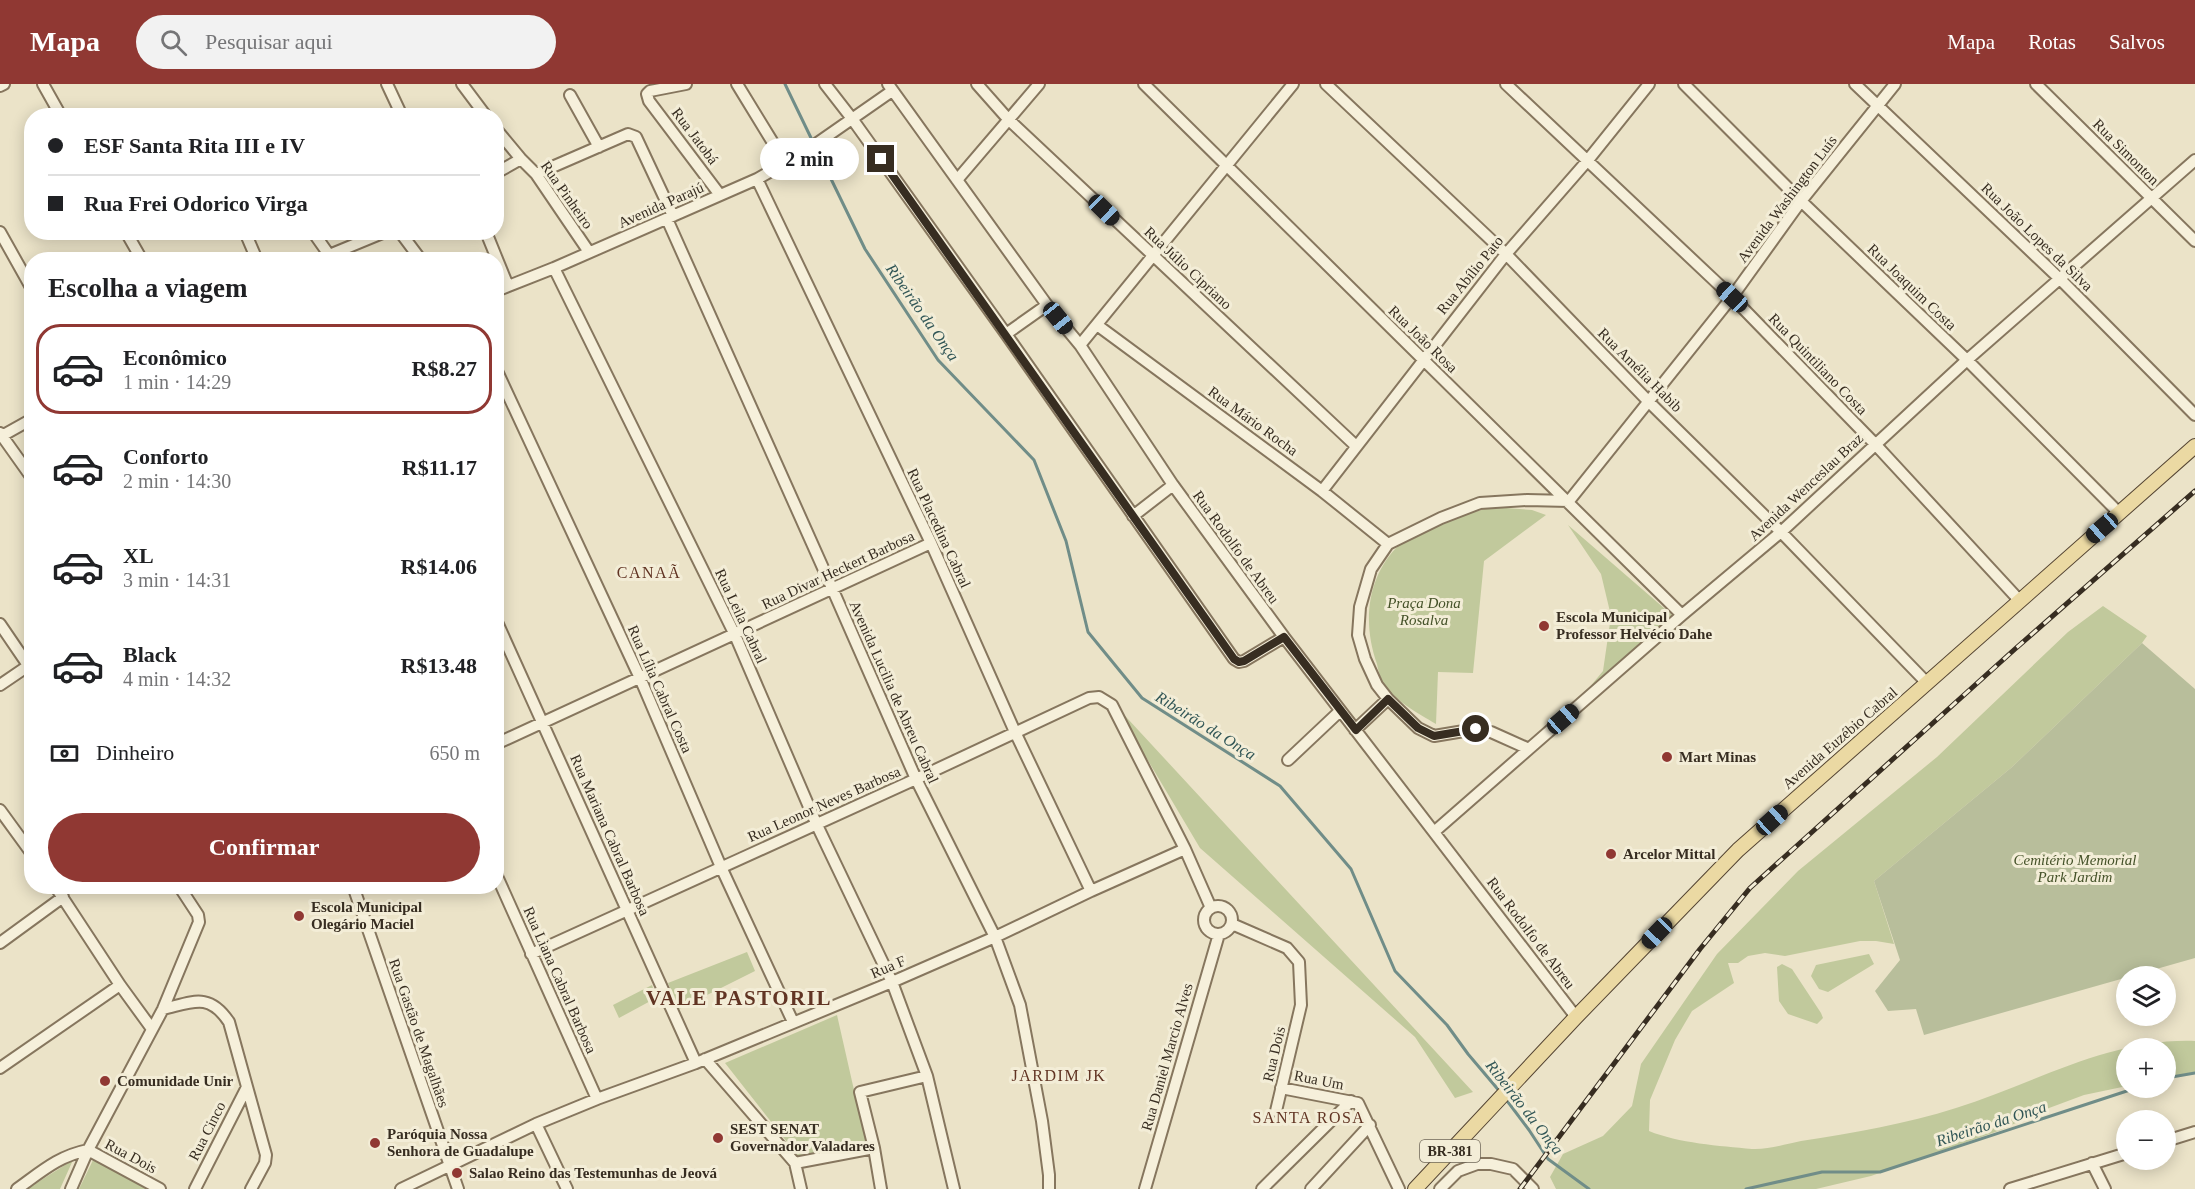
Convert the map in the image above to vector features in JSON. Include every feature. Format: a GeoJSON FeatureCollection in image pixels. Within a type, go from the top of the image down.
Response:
{"type":"FeatureCollection","features":[{"type":"Feature","properties":{"kind":"main road","name":"Avenida Euzébio Cabral"},"geometry":{"type":"LineString","coordinates":[[1415,1189],[1485,1112],[1738,850],[2195,446]]}},
{"type":"Feature","properties":{"kind":"street"},"geometry":{"type":"LineString","coordinates":[[43,84],[56,108]]}},
{"type":"Feature","properties":{"kind":"street"},"geometry":{"type":"LineString","coordinates":[[387,84],[398,108]]}},
{"type":"Feature","properties":{"kind":"street"},"geometry":{"type":"LineString","coordinates":[[462,84],[480,108]]}},
{"type":"Feature","properties":{"kind":"street","name":"Rua Jatobá"},"geometry":{"type":"LineString","coordinates":[[687,84],[650,91],[647,94],[649,101],[720,195]]}},
{"type":"Feature","properties":{"kind":"street"},"geometry":{"type":"LineString","coordinates":[[737,84],[786,164]]}},
{"type":"Feature","properties":{"kind":"street"},"geometry":{"type":"LineString","coordinates":[[825,84],[1006,334],[1234,659],[1239,662],[1244,661],[1284,637]]}},
{"type":"Feature","properties":{"kind":"street","name":"Rua Júlio Cipriano"},"geometry":{"type":"LineString","coordinates":[[977,84],[1008,119],[1356,446]]}},
{"type":"Feature","properties":{"kind":"street"},"geometry":{"type":"LineString","coordinates":[[957,180],[1039,84]]}},
{"type":"Feature","properties":{"kind":"street","name":"Rua João Rosa"},"geometry":{"type":"LineString","coordinates":[[1144,84],[1682,615]]}},
{"type":"Feature","properties":{"kind":"street"},"geometry":{"type":"LineString","coordinates":[[1080,345],[1293,84]]}},
{"type":"Feature","properties":{"kind":"street","name":"Rua Amélia Habib"},"geometry":{"type":"LineString","coordinates":[[1326,84],[1506,254],[1927,683]]}},
{"type":"Feature","properties":{"kind":"street","name":"Rua Quintiliano Costa"},"geometry":{"type":"LineString","coordinates":[[1506,84],[1732,297],[1875,444],[2020,601]]}},
{"type":"Feature","properties":{"kind":"street","name":"Rua Abílio Pato"},"geometry":{"type":"LineString","coordinates":[[1322,491],[1506,254],[1588,160],[1649,84]]}},
{"type":"Feature","properties":{"kind":"street","name":"Rua Joaquim Costa"},"geometry":{"type":"LineString","coordinates":[[1684,84],[1801,201],[1967,360],[2119,513]]}},
{"type":"Feature","properties":{"kind":"street","name":"Rua João Lopes da Silva"},"geometry":{"type":"LineString","coordinates":[[1855,84],[2061,279],[2195,415]]}},
{"type":"Feature","properties":{"kind":"street","name":"Avenida Washington Luís"},"geometry":{"type":"LineString","coordinates":[[1569,501],[1732,297],[1801,201],[1895,84]]}},
{"type":"Feature","properties":{"kind":"street","name":"Rua Simonton"},"geometry":{"type":"LineString","coordinates":[[2036,84],[2195,241]]}},
{"type":"Feature","properties":{"kind":"street","name":"Avenida Parajú"},"geometry":{"type":"LineString","coordinates":[[504,288],[758,179],[786,164],[853,120],[890,87]]}},
{"type":"Feature","properties":{"kind":"street","name":"Rua Rodolfo de Abreu"},"geometry":{"type":"LineString","coordinates":[[890,87],[1047,305],[1080,345],[1173,485],[1284,637],[1576,1017]]}},
{"type":"Feature","properties":{"kind":"street"},"geometry":{"type":"LineString","coordinates":[[536,174],[599,147],[570,95]]}},
{"type":"Feature","properties":{"kind":"street","name":"Avenida Lucilia de Abreu Cabral"},"geometry":{"type":"LineString","coordinates":[[599,147],[628,134],[636,137],[916,779],[995,937],[1020,1005],[1042,1121],[1049,1189]]}},
{"type":"Feature","properties":{"kind":"street","name":"Rua Pinheiro"},"geometry":{"type":"LineString","coordinates":[[504,139],[536,174],[589,252]]}},
{"type":"Feature","properties":{"kind":"street"},"geometry":{"type":"LineString","coordinates":[[504,169],[521,159]]}},
{"type":"Feature","properties":{"kind":"street","name":"Avenida Wenceslau Braz"},"geometry":{"type":"LineString","coordinates":[[1434,832],[1682,615],[1781,532],[1967,360],[2195,160]]}},
{"type":"Feature","properties":{"kind":"street","name":"Rua Placedina Cabral"},"geometry":{"type":"LineString","coordinates":[[758,179],[931,543],[1015,732],[1091,891]]}},
{"type":"Feature","properties":{"kind":"street"},"geometry":{"type":"LineString","coordinates":[[0,232],[24,275]]}},
{"type":"Feature","properties":{"kind":"street"},"geometry":{"type":"LineString","coordinates":[[341,252],[367,240]]}},
{"type":"Feature","properties":{"kind":"street","name":"Rua Leila Cabral"},"geometry":{"type":"LineString","coordinates":[[554,268],[735,635],[816,823],[892,982],[927,1076],[954,1189]]}},
{"type":"Feature","properties":{"kind":"street"},"geometry":{"type":"LineString","coordinates":[[504,276],[508,286]]}},
{"type":"Feature","properties":{"kind":"street"},"geometry":{"type":"LineString","coordinates":[[1006,334],[1047,305]]}},
{"type":"Feature","properties":{"kind":"street","name":"Rua Mário Rocha"},"geometry":{"type":"LineString","coordinates":[[1097,325],[1322,491],[1388,544]]}},
{"type":"Feature","properties":{"kind":"street","name":"Rua Lília Cabral Costa"},"geometry":{"type":"LineString","coordinates":[[504,386],[640,678],[721,867],[793,1022]]}},
{"type":"Feature","properties":{"kind":"street"},"geometry":{"type":"LineString","coordinates":[[24,423],[1,435],[24,467]]}},
{"type":"Feature","properties":{"kind":"street"},"geometry":{"type":"LineString","coordinates":[[1133,516],[1173,485]]}},
{"type":"Feature","properties":{"kind":"street"},"geometry":{"type":"LineString","coordinates":[[1529,749],[1491,732],[1476,729],[1434,736],[1418,728],[1377,685],[1365,659],[1358,635],[1360,607],[1371,570],[1388,544],[1441,518],[1479,503],[1527,500],[1569,501]]}},
{"type":"Feature","properties":{"kind":"street","name":"Rua Divar Heckert Barbosa"},"geometry":{"type":"LineString","coordinates":[[504,740],[931,543]]}},
{"type":"Feature","properties":{"kind":"street"},"geometry":{"type":"LineString","coordinates":[[0,624],[24,659]]}},
{"type":"Feature","properties":{"kind":"street","name":"Rua Mariana Cabral Barbosa"},"geometry":{"type":"LineString","coordinates":[[504,637],[628,911],[701,1061],[795,1163]]}},
{"type":"Feature","properties":{"kind":"street"},"geometry":{"type":"LineString","coordinates":[[0,685],[24,671]]}},
{"type":"Feature","properties":{"kind":"street","name":"Rua Leonor Neves Barbosa"},"geometry":{"type":"LineString","coordinates":[[531,954],[1089,698],[1099,697],[1112,705],[1185,849]]}},
{"type":"Feature","properties":{"kind":"street"},"geometry":{"type":"LineString","coordinates":[[1356,730],[1388,699]]}},
{"type":"Feature","properties":{"kind":"street"},"geometry":{"type":"LineString","coordinates":[[1288,760],[1340,711]]}},
{"type":"Feature","properties":{"kind":"street"},"geometry":{"type":"LineString","coordinates":[[1,814],[24,844]]}},
{"type":"Feature","properties":{"kind":"street"},"geometry":{"type":"LineString","coordinates":[[1185,849],[1211,908]]}},
{"type":"Feature","properties":{"kind":"street","name":"Rua F"},"geometry":{"type":"LineString","coordinates":[[400,1189],[536,1124],[701,1061],[892,982],[1185,849]]}},
{"type":"Feature","properties":{"kind":"street","name":"Rua Liana Cabral Barbosa"},"geometry":{"type":"LineString","coordinates":[[504,892],[597,1099]]}},
{"type":"Feature","properties":{"kind":"street"},"geometry":{"type":"LineString","coordinates":[[61,894],[120,985],[152,1029]]}},
{"type":"Feature","properties":{"kind":"street"},"geometry":{"type":"LineString","coordinates":[[72,1189],[88,1150],[163,1009],[199,922],[198,915],[184,894]]}},
{"type":"Feature","properties":{"kind":"street","name":"Rua Gastão de Magalhães"},"geometry":{"type":"LineString","coordinates":[[356,894],[448,1166],[458,1189]]}},
{"type":"Feature","properties":{"kind":"street"},"geometry":{"type":"LineString","coordinates":[[0,943],[63,897]]}},
{"type":"Feature","properties":{"kind":"street"},"geometry":{"type":"LineString","coordinates":[[1220,906],[1231,914],[1232,924],[1227,931],[1219,934],[1211,932],[1205,925],[1205,915],[1211,908],[1220,906]]}},
{"type":"Feature","properties":{"kind":"street","name":"Rua Dois"},"geometry":{"type":"LineString","coordinates":[[1232,924],[1287,948],[1299,962],[1301,1005],[1275,1111]]}},
{"type":"Feature","properties":{"kind":"street","name":"Rua Daniel Marcio Alves"},"geometry":{"type":"LineString","coordinates":[[1144,1189],[1219,934]]}},
{"type":"Feature","properties":{"kind":"street"},"geometry":{"type":"LineString","coordinates":[[0,1068],[120,985]]}},
{"type":"Feature","properties":{"kind":"street"},"geometry":{"type":"LineString","coordinates":[[163,1009],[200,1000],[220,1009],[229,1022],[266,1155],[265,1163],[251,1189]]}},
{"type":"Feature","properties":{"kind":"street"},"geometry":{"type":"LineString","coordinates":[[881,1189],[874,1148],[860,1092],[927,1076]]}},
{"type":"Feature","properties":{"kind":"street","name":"Rua Cinco"},"geometry":{"type":"LineString","coordinates":[[195,1189],[247,1088]]}},
{"type":"Feature","properties":{"kind":"street","name":"Rua Um"},"geometry":{"type":"LineString","coordinates":[[1281,1088],[1351,1101]]}},
{"type":"Feature","properties":{"kind":"street"},"geometry":{"type":"LineString","coordinates":[[1262,1189],[1351,1101],[1358,1103],[1399,1189]]}},
{"type":"Feature","properties":{"kind":"street"},"geometry":{"type":"LineString","coordinates":[[536,1124],[567,1189]]}},
{"type":"Feature","properties":{"kind":"street"},"geometry":{"type":"LineString","coordinates":[[1311,1189],[1370,1125]]}},
{"type":"Feature","properties":{"kind":"street"},"geometry":{"type":"LineString","coordinates":[[2176,1138],[2195,1132]]}},
{"type":"Feature","properties":{"kind":"street"},"geometry":{"type":"LineString","coordinates":[[801,1189],[795,1163],[874,1148]]}},
{"type":"Feature","properties":{"kind":"street"},"geometry":{"type":"LineString","coordinates":[[17,1189],[58,1159],[88,1150]]}},
{"type":"Feature","properties":{"kind":"street","name":"Rua Dois"},"geometry":{"type":"LineString","coordinates":[[88,1150],[160,1189]]}},
{"type":"Feature","properties":{"kind":"street"},"geometry":{"type":"LineString","coordinates":[[2010,1189],[2023,1187],[2116,1156]]}},
{"type":"Feature","properties":{"kind":"street"},"geometry":{"type":"LineString","coordinates":[[2092,1163],[2105,1189]]}},
{"type":"Feature","properties":{"kind":"street"},"geometry":{"type":"LineString","coordinates":[[1440,1189],[1458,1171],[1477,1164],[1491,1164],[1513,1169],[1533,1189]]}},
{"type":"Feature","properties":{"kind":"green space","name":"Praça Dona Rosalva"},"geometry":{"type":"Polygon","coordinates":[[[1493,507],[1532,510],[1546,515],[1484,561],[1473,673],[1438,672],[1436,724],[1400,701],[1381,678],[1370,634],[1370,603],[1373,588],[1386,561],[1404,542],[1441,523],[1493,507]]]}},
{"type":"Feature","properties":{"kind":"green space"},"geometry":{"type":"Polygon","coordinates":[[[1568,525],[1672,615],[1588,689],[1603,671],[1611,616],[1601,574],[1568,525]]]}},
{"type":"Feature","properties":{"kind":"green space"},"geometry":{"type":"Polygon","coordinates":[[[2103,606],[2147,636],[2012,767],[1874,881],[1894,944],[1860,941],[1785,956],[1765,953],[1748,956],[1738,963],[1728,963],[1734,983],[1692,1011],[1675,1040],[1650,1100],[1649,1131],[1699,1143],[1752,1149],[1770,1148],[1879,1128],[1937,1114],[2073,1064],[2116,1051],[2116,1088],[2084,1095],[2041,1111],[2001,1130],[1871,1176],[1816,1189],[1556,1189],[1550,1177],[1563,1154],[1603,1136],[1632,1106],[1641,1064],[1717,954],[1798,871],[1937,757],[2068,632],[2103,606]]]}},
{"type":"Feature","properties":{"kind":"green space","name":"Cemitério Memorial Park Jardim"},"geometry":{"type":"Polygon","coordinates":[[[2142,643],[2195,689],[2195,958],[2167,966],[2116,966],[2116,980],[1924,1035],[1916,1009],[1888,1011],[1875,991],[1900,960],[1874,881],[2012,767],[2142,643]]]}},
{"type":"Feature","properties":{"kind":"green space"},"geometry":{"type":"Polygon","coordinates":[[[1115,705],[1473,1092],[1455,1098],[1415,1037],[1200,848],[1115,705]]]}},
{"type":"Feature","properties":{"kind":"green space"},"geometry":{"type":"Polygon","coordinates":[[[747,952],[755,971],[679,1009],[668,983],[747,952]]]}},
{"type":"Feature","properties":{"kind":"green space"},"geometry":{"type":"Polygon","coordinates":[[[1869,954],[1874,964],[1828,992],[1819,989],[1811,976],[1816,965],[1869,954]]]}},
{"type":"Feature","properties":{"kind":"green space"},"geometry":{"type":"Polygon","coordinates":[[[1782,964],[1792,969],[1821,1013],[1823,1018],[1817,1024],[1788,1014],[1779,1001],[1777,967],[1782,964]]]}},
{"type":"Feature","properties":{"kind":"green space"},"geometry":{"type":"Polygon","coordinates":[[[652,985],[656,998],[619,1018],[613,1005],[652,985]]]}},
{"type":"Feature","properties":{"kind":"green space"},"geometry":{"type":"Polygon","coordinates":[[[837,1015],[866,1143],[798,1156],[725,1063],[837,1015]]]}},
{"type":"Feature","properties":{"kind":"green space"},"geometry":{"type":"Polygon","coordinates":[[[2195,1041],[2195,1072],[2176,1075],[2176,1042],[2195,1041]]]}},
{"type":"Feature","properties":{"kind":"green space"},"geometry":{"type":"Polygon","coordinates":[[[94,1158],[150,1189],[79,1189],[94,1158]]]}},
{"type":"Feature","properties":{"kind":"green space"},"geometry":{"type":"Polygon","coordinates":[[[73,1160],[60,1189],[27,1189],[73,1160]]]}},
{"type":"Feature","properties":{"kind":"waterway","name":"Ribeirão da Onça"},"geometry":{"type":"LineString","coordinates":[[785,84],[813,142]]}},
{"type":"Feature","properties":{"kind":"waterway","name":"Ribeirão da Onça"},"geometry":{"type":"LineString","coordinates":[[816,148],[865,249],[938,360],[1034,460],[1066,541],[1088,632],[1142,698],[1280,786],[1351,869],[1395,971],[1447,1025],[1501,1093]]}},
{"type":"Feature","properties":{"kind":"waterway","name":"Ribeirão da Onça"},"geometry":{"type":"LineString","coordinates":[[2176,1076],[2195,1073]]}},
{"type":"Feature","properties":{"kind":"waterway","name":"Ribeirão da Onça"},"geometry":{"type":"LineString","coordinates":[[1746,1189],[1822,1172],[1880,1172],[2116,1095]]}},
{"type":"Feature","properties":{"kind":"waterway","name":"Ribeirão da Onça"},"geometry":{"type":"LineString","coordinates":[[1505,1098],[1548,1159],[1589,1189]]}},
{"type":"Feature","properties":{"kind":"railway"},"geometry":{"type":"LineString","coordinates":[[1520,1189],[1700,949],[1750,888],[2015,649],[2195,491]]}},
{"type":"Feature","properties":{"kind":"place","name":"Escola Municipal Professor Helvécio Dahe"},"geometry":{"type":"Point","coordinates":[1544,626]}},
{"type":"Feature","properties":{"kind":"place","name":"Mart Minas"},"geometry":{"type":"Point","coordinates":[1667,757]}},
{"type":"Feature","properties":{"kind":"place","name":"Arcelor Mittal"},"geometry":{"type":"Point","coordinates":[1611,854]}},
{"type":"Feature","properties":{"kind":"place","name":"Escola Municipal Olegário Maciel"},"geometry":{"type":"Point","coordinates":[299,916]}},
{"type":"Feature","properties":{"kind":"place","name":"Comunidade Unir"},"geometry":{"type":"Point","coordinates":[105,1081]}},
{"type":"Feature","properties":{"kind":"place","name":"SEST SENAT Governador Valadares"},"geometry":{"type":"Point","coordinates":[718,1138]}},
{"type":"Feature","properties":{"kind":"place","name":"Paróquia Nossa Senhora de Guadalupe"},"geometry":{"type":"Point","coordinates":[375,1143]}},
{"type":"Feature","properties":{"kind":"place","name":"Salao Reino das Testemunhas de Jeová"},"geometry":{"type":"Point","coordinates":[457,1173]}},
{"type":"Feature","properties":{"kind":"district","name":"CANAÃ"},"geometry":{"type":"Point","coordinates":[649,572]}},
{"type":"Feature","properties":{"kind":"district","name":"VALE PASTORIL"},"geometry":{"type":"Point","coordinates":[739,998]}},
{"type":"Feature","properties":{"kind":"district","name":"JARDIM JK"},"geometry":{"type":"Point","coordinates":[1059,1075]}},
{"type":"Feature","properties":{"kind":"district","name":"SANTA ROSA"},"geometry":{"type":"Point","coordinates":[1309,1117]}},
{"type":"Feature","properties":{"kind":"route"},"geometry":{"type":"LineString","coordinates":[[881,159],[1234,659],[1239,662],[1244,661],[1284,637],[1356,730],[1388,699],[1418,728],[1434,736],[1445,736],[1467,729],[1476,729]]}}]}
